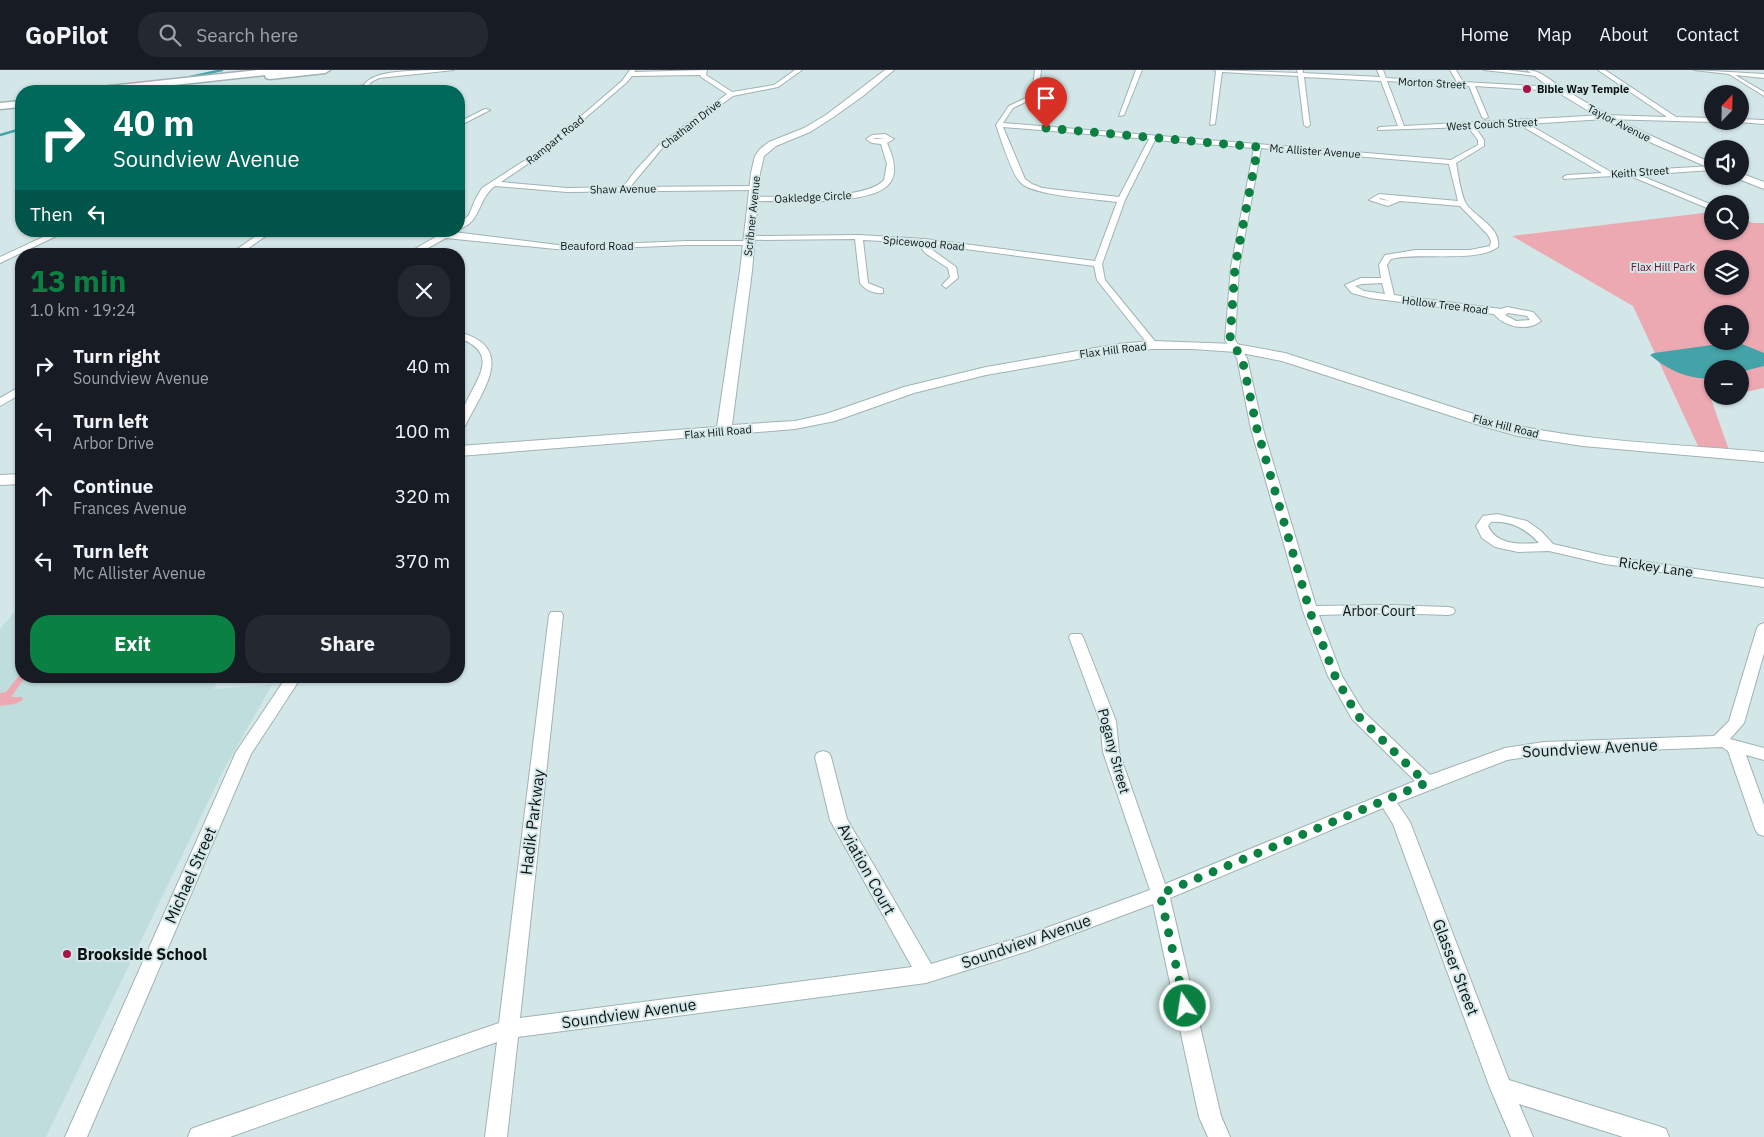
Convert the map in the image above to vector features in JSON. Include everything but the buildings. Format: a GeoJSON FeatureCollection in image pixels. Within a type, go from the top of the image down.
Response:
{"type":"FeatureCollection","features":[{"type":"Feature","properties":{"kind":"highway"},"geometry":{"type":"LineString","coordinates":[[147,85],[286,70]]}},
{"type":"Feature","properties":{"kind":"highway"},"geometry":{"type":"LineString","coordinates":[[187,85],[325,70]]}},
{"type":"Feature","properties":{"kind":"highway"},"geometry":{"type":"LineString","coordinates":[[0,101],[15,100]]}},
{"type":"Feature","properties":{"kind":"highway"},"geometry":{"type":"LineString","coordinates":[[0,106],[15,105]]}},
{"type":"Feature","properties":{"kind":"main road","name":"Taylor Avenue"},"geometry":{"type":"LineString","coordinates":[[1533,72],[1556,89],[1604,117],[1704,163]]}},
{"type":"Feature","properties":{"kind":"main road"},"geometry":{"type":"LineString","coordinates":[[1749,180],[1764,186]]}},
{"type":"Feature","properties":{"kind":"main road","name":"Flax Hill Road"},"geometry":{"type":"LineString","coordinates":[[465,451],[724,431],[813,422],[860,408],[909,390],[955,378],[1053,358],[1153,345],[1236,348],[1285,357],[1478,420],[1518,431],[1583,441],[1764,458]]}},
{"type":"Feature","properties":{"kind":"street"},"geometry":{"type":"LineString","coordinates":[[367,85],[369,81],[378,76],[450,70]]}},
{"type":"Feature","properties":{"kind":"street","name":"Chatham Drive"},"geometry":{"type":"LineString","coordinates":[[625,189],[638,171],[662,145],[730,94],[771,87],[799,70]]}},
{"type":"Feature","properties":{"kind":"street","name":"Scribner Avenue"},"geometry":{"type":"LineString","coordinates":[[724,431],[729,378],[746,285],[759,159],[766,149],[810,128],[890,70]]}},
{"type":"Feature","properties":{"kind":"street"},"geometry":{"type":"LineString","coordinates":[[1038,70],[1035,96],[1011,107],[999,125],[1022,180],[1029,186],[1040,190],[1121,200]]}},
{"type":"Feature","properties":{"kind":"street"},"geometry":{"type":"LineString","coordinates":[[1120,115],[1139,70]]}},
{"type":"Feature","properties":{"kind":"street"},"geometry":{"type":"LineString","coordinates":[[1212,124],[1218,70]]}},
{"type":"Feature","properties":{"kind":"street","name":"Morton Street"},"geometry":{"type":"LineString","coordinates":[[1218,70],[1300,73],[1384,81],[1472,86],[1556,89]]}},
{"type":"Feature","properties":{"kind":"street"},"geometry":{"type":"LineString","coordinates":[[1380,70],[1401,127]]}},
{"type":"Feature","properties":{"kind":"street"},"geometry":{"type":"LineString","coordinates":[[1453,70],[1462,85]]}},
{"type":"Feature","properties":{"kind":"street"},"geometry":{"type":"LineString","coordinates":[[1487,70],[1533,72]]}},
{"type":"Feature","properties":{"kind":"street"},"geometry":{"type":"LineString","coordinates":[[1601,70],[1673,118]]}},
{"type":"Feature","properties":{"kind":"street"},"geometry":{"type":"LineString","coordinates":[[1697,70],[1726,71],[1764,76]]}},
{"type":"Feature","properties":{"kind":"street"},"geometry":{"type":"LineString","coordinates":[[1726,71],[1764,94]]}},
{"type":"Feature","properties":{"kind":"street"},"geometry":{"type":"LineString","coordinates":[[632,72],[703,72],[703,76],[709,81],[730,94]]}},
{"type":"Feature","properties":{"kind":"street","name":"Rampart Road"},"geometry":{"type":"LineString","coordinates":[[465,223],[474,216],[482,193],[546,149],[624,82],[632,72]]}},
{"type":"Feature","properties":{"kind":"street"},"geometry":{"type":"LineString","coordinates":[[1300,73],[1306,125]]}},
{"type":"Feature","properties":{"kind":"street"},"geometry":{"type":"LineString","coordinates":[[1472,86],[1485,117]]}},
{"type":"Feature","properties":{"kind":"street"},"geometry":{"type":"LineString","coordinates":[[465,121],[488,110]]}},
{"type":"Feature","properties":{"kind":"street","name":"West Couch Street"},"geometry":{"type":"LineString","coordinates":[[1380,129],[1604,117],[1704,120]]}},
{"type":"Feature","properties":{"kind":"street"},"geometry":{"type":"LineString","coordinates":[[1749,121],[1764,122]]}},
{"type":"Feature","properties":{"kind":"street"},"geometry":{"type":"LineString","coordinates":[[1520,123],[1609,174]]}},
{"type":"Feature","properties":{"kind":"street","name":"Mc Allister Avenue"},"geometry":{"type":"LineString","coordinates":[[999,125],[1452,162]]}},
{"type":"Feature","properties":{"kind":"street"},"geometry":{"type":"LineString","coordinates":[[1393,198],[1462,204],[1452,162],[1481,146],[1481,140],[1470,125]]}},
{"type":"Feature","properties":{"kind":"street"},"geometry":{"type":"LineString","coordinates":[[1153,138],[1121,200],[1098,264],[1101,280],[1153,345]]}},
{"type":"Feature","properties":{"kind":"street","name":"Oakledge Circle"},"geometry":{"type":"LineString","coordinates":[[754,194],[844,196],[873,190],[885,184],[890,175],[889,153],[883,142]]}},
{"type":"Feature","properties":{"kind":"street"},"geometry":{"type":"LineString","coordinates":[[1258,147],[1235,267],[1230,340],[1242,358],[1257,429],[1310,612],[1335,676],[1357,715],[1426,783]]}},
{"type":"Feature","properties":{"kind":"street","name":"Keith Street"},"geometry":{"type":"LineString","coordinates":[[1567,178],[1704,167]]}},
{"type":"Feature","properties":{"kind":"street"},"geometry":{"type":"LineString","coordinates":[[1628,172],[1704,205]]}},
{"type":"Feature","properties":{"kind":"street","name":"Shaw Avenue"},"geometry":{"type":"LineString","coordinates":[[493,184],[567,190],[625,189],[754,194]]}},
{"type":"Feature","properties":{"kind":"street","name":"Hollow Tree Road"},"geometry":{"type":"LineString","coordinates":[[1390,298],[1383,265],[1388,257],[1410,251],[1477,252],[1494,247],[1495,240],[1492,234],[1462,204]]}},
{"type":"Feature","properties":{"kind":"street","name":"Beauford Road"},"geometry":{"type":"LineString","coordinates":[[465,235],[575,248],[750,241]]}},
{"type":"Feature","properties":{"kind":"street"},"geometry":{"type":"LineString","coordinates":[[26,248],[50,237]]}},
{"type":"Feature","properties":{"kind":"street"},"geometry":{"type":"LineString","coordinates":[[243,248],[260,237]]}},
{"type":"Feature","properties":{"kind":"street"},"geometry":{"type":"LineString","coordinates":[[421,248],[441,237]]}},
{"type":"Feature","properties":{"kind":"street"},"geometry":{"type":"LineString","coordinates":[[859,237],[864,283],[867,287],[880,291]]}},
{"type":"Feature","properties":{"kind":"street","name":"Spicewood Road"},"geometry":{"type":"LineString","coordinates":[[750,241],[859,237],[926,241],[1098,264]]}},
{"type":"Feature","properties":{"kind":"street"},"geometry":{"type":"LineString","coordinates":[[926,241],[923,245],[928,251],[952,267],[954,278],[946,285]]}},
{"type":"Feature","properties":{"kind":"street"},"geometry":{"type":"LineString","coordinates":[[0,260],[15,253]]}},
{"type":"Feature","properties":{"kind":"street","name":"Hollow Tree Road"},"geometry":{"type":"LineString","coordinates":[[1386,280],[1349,285],[1358,292],[1390,298],[1500,312]]}},
{"type":"Feature","properties":{"kind":"street"},"geometry":{"type":"LineString","coordinates":[[465,338],[478,343],[486,353],[488,360],[486,372],[465,414]]}},
{"type":"Feature","properties":{"kind":"street"},"geometry":{"type":"LineString","coordinates":[[0,403],[15,392]]}},
{"type":"Feature","properties":{"kind":"street"},"geometry":{"type":"LineString","coordinates":[[0,480],[15,479]]}},
{"type":"Feature","properties":{"kind":"street","name":"Rickey Lane"},"geometry":{"type":"LineString","coordinates":[[1549,547],[1605,560],[1764,583]]}},
{"type":"Feature","properties":{"kind":"street","name":"Arbor Court"},"geometry":{"type":"LineString","coordinates":[[1310,612],[1448,611]]}},
{"type":"Feature","properties":{"kind":"street","name":"Hadik Parkway"},"geometry":{"type":"LineString","coordinates":[[496,1137],[556,615]]}},
{"type":"Feature","properties":{"kind":"street"},"geometry":{"type":"LineString","coordinates":[[1764,628],[1736,723],[1727,744],[1764,829]]}},
{"type":"Feature","properties":{"kind":"street","name":"Pogany Street"},"geometry":{"type":"LineString","coordinates":[[1076,638],[1108,720],[1112,752],[1160,894]]}},
{"type":"Feature","properties":{"kind":"street","name":"Michael Street"},"geometry":{"type":"LineString","coordinates":[[76,1137],[244,752],[290,683]]}},
{"type":"Feature","properties":{"kind":"street","name":"Soundview Avenue"},"geometry":{"type":"LineString","coordinates":[[199,1137],[508,1029],[926,974],[1028,943],[1160,894],[1426,783],[1505,754],[1544,748],[1727,744],[1764,754]]}},
{"type":"Feature","properties":{"kind":"street","name":"Aviation Court"},"geometry":{"type":"LineString","coordinates":[[823,757],[838,820],[926,974]]}},
{"type":"Feature","properties":{"kind":"street","name":"Glasser Street"},"geometry":{"type":"LineString","coordinates":[[1386,800],[1401,822],[1501,1088],[1522,1137]]}},
{"type":"Feature","properties":{"kind":"street"},"geometry":{"type":"LineString","coordinates":[[1160,894],[1210,1117],[1219,1137]]}},
{"type":"Feature","properties":{"kind":"street"},"geometry":{"type":"LineString","coordinates":[[1501,1088],[1658,1137]]}},
{"type":"Feature","properties":{"kind":"shaded area","name":"Brookside School"},"geometry":{"type":"Polygon","coordinates":[[[15,611],[15,683],[217,683],[214,689],[272,685],[223,771],[46,1137],[0,1137],[0,629],[15,611]]]}},
{"type":"Feature","properties":{"kind":"green space","name":"Flax Hill Park"},"geometry":{"type":"Polygon","coordinates":[[[1704,213],[1704,240],[1749,240],[1749,222],[1764,223],[1764,388],[1749,391],[1749,360],[1704,360],[1704,405],[1713,405],[1729,450],[1699,448],[1633,306],[1512,236],[1704,213]]]}},
{"type":"Feature","properties":{"kind":"green space"},"geometry":{"type":"Polygon","coordinates":[[[15,681],[15,683],[21,683],[11,697],[22,697],[23,700],[15,704],[0,706],[0,693],[6,692],[15,681]]]}},
{"type":"Feature","properties":{"kind":"water"},"geometry":{"type":"Polygon","coordinates":[[[1704,346],[1704,350],[1749,350],[1749,347],[1764,353],[1764,366],[1749,370],[1749,360],[1704,360],[1704,378],[1696,378],[1679,373],[1663,365],[1650,355],[1704,346]]]}},
{"type":"Feature","properties":{"kind":"waterway"},"geometry":{"type":"LineString","coordinates":[[186,78],[222,70]]}},
{"type":"Feature","properties":{"kind":"waterway"},"geometry":{"type":"LineString","coordinates":[[0,135],[15,131]]}},
{"type":"Feature","properties":{"kind":"place","name":"Bible Way Temple"},"geometry":{"type":"Point","coordinates":[1527,89]}},
{"type":"Feature","properties":{"kind":"place","name":"Brookside School"},"geometry":{"type":"Point","coordinates":[67,954]}},
{"type":"Feature","properties":{"kind":"route"},"geometry":{"type":"LineString","coordinates":[[1046,128],[1258,147],[1235,267],[1230,340],[1242,358],[1257,429],[1310,612],[1335,676],[1357,715],[1426,783],[1260,854],[1160,894],[1185,1006]]}}]}
